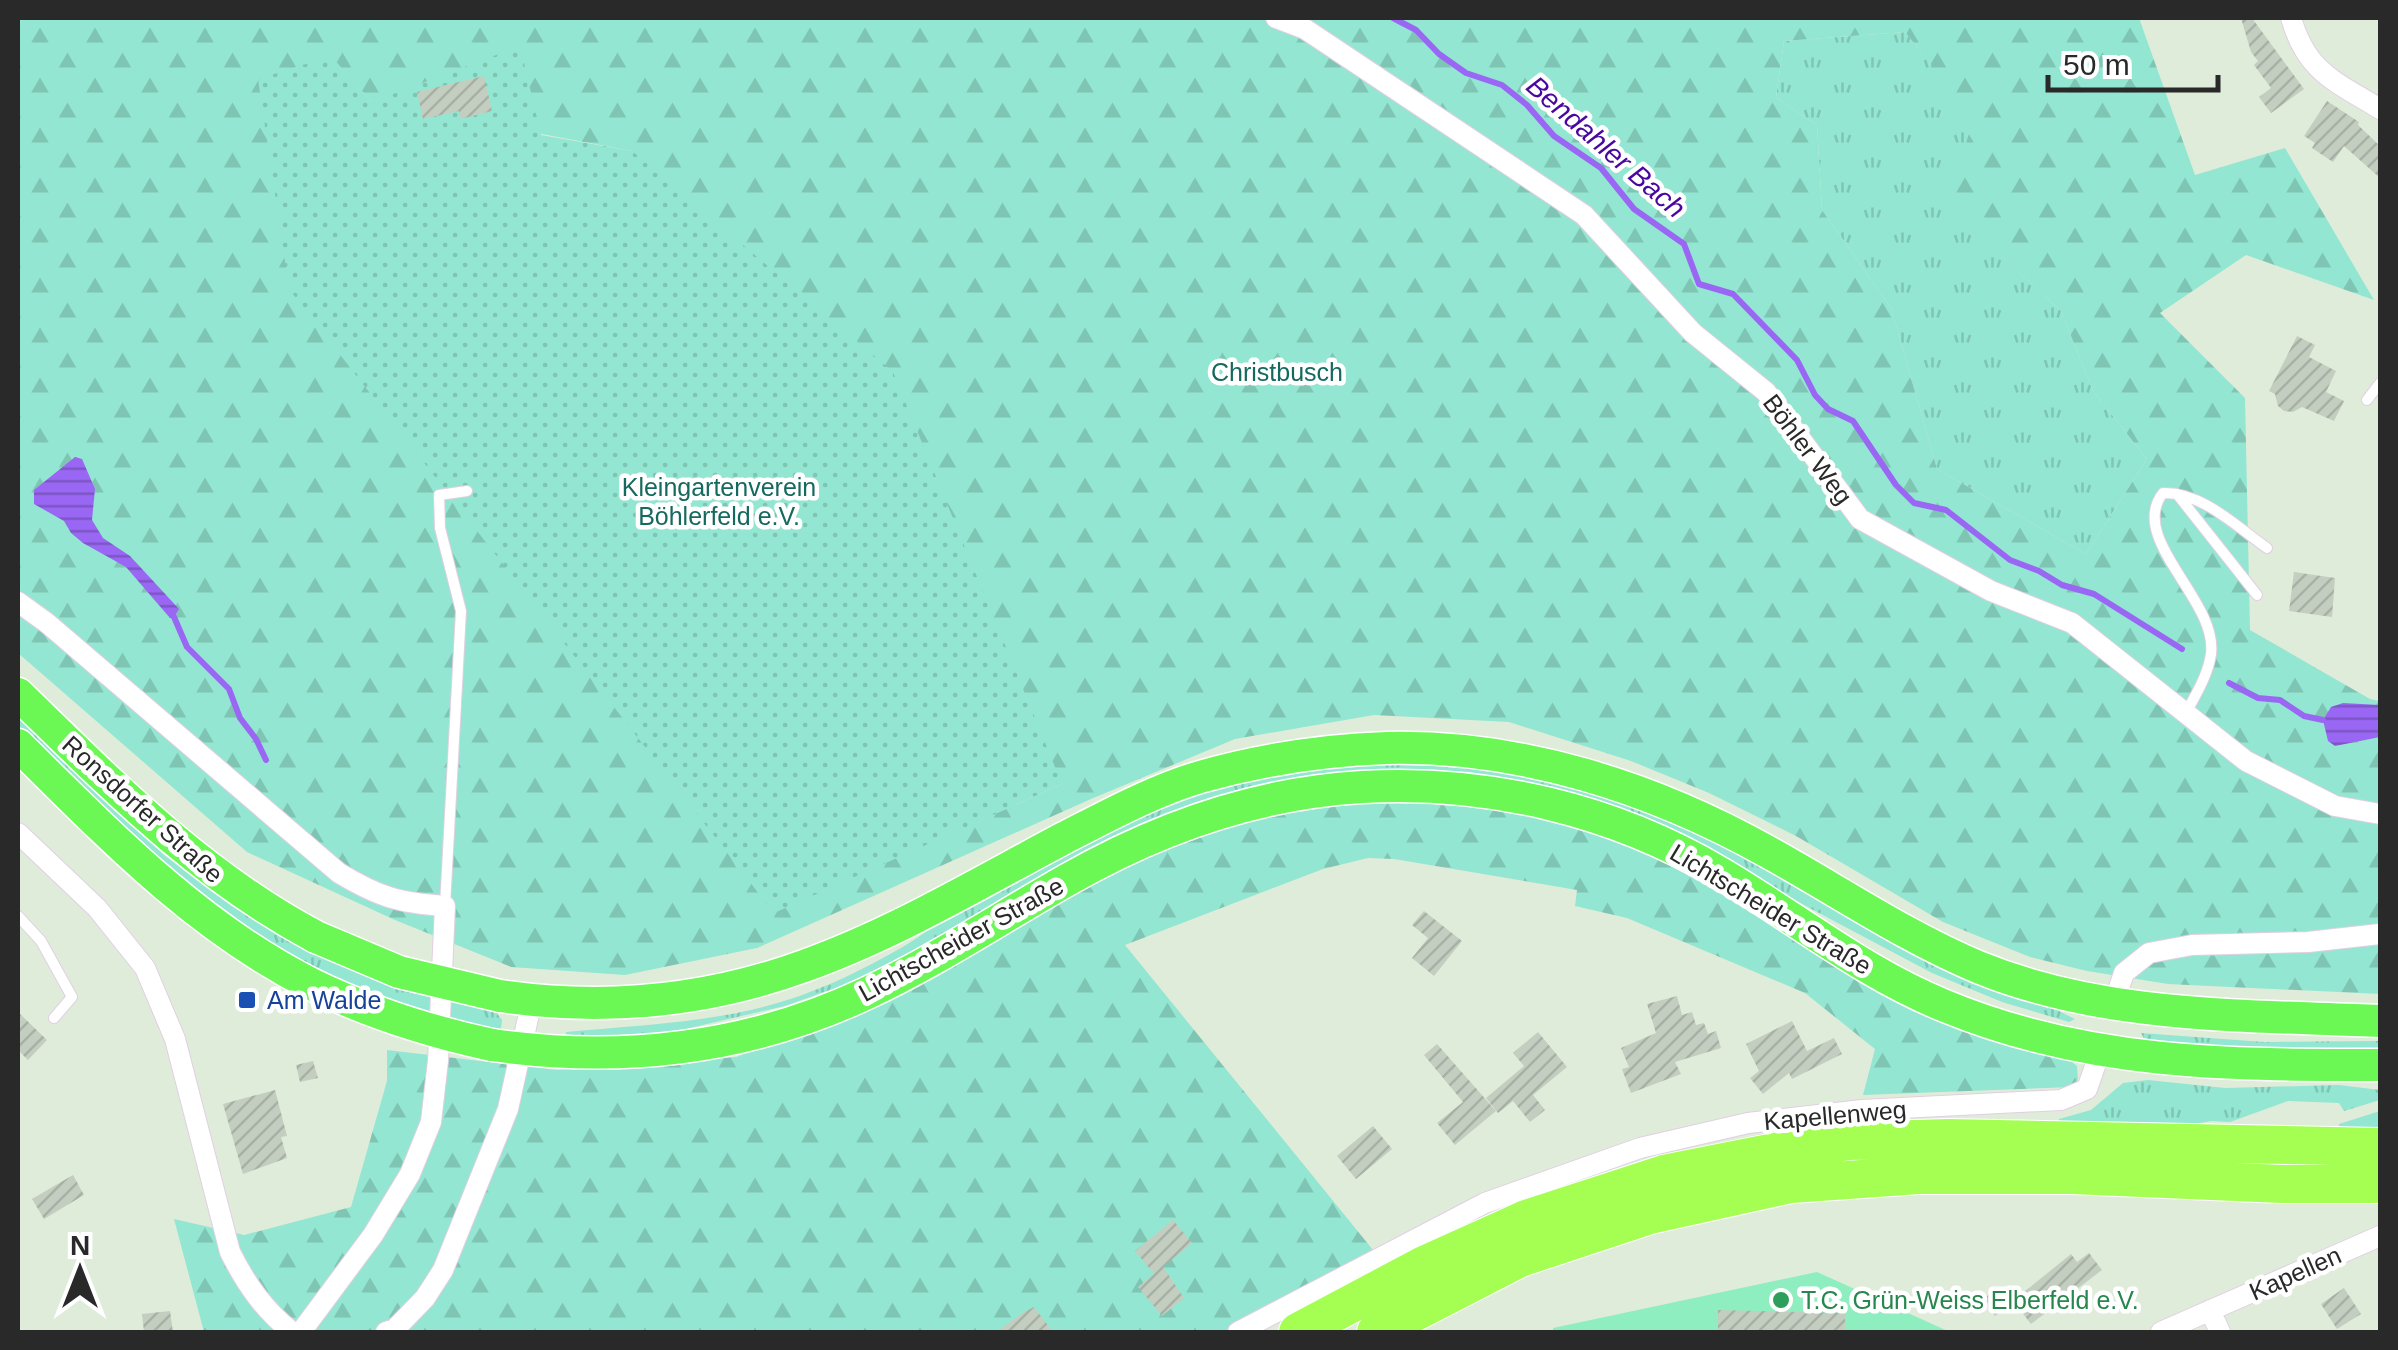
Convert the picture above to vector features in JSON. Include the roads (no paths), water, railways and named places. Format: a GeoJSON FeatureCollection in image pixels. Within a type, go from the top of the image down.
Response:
{"type":"FeatureCollection","features":[{"type":"Feature","properties":{"kind":"highway"},"geometry":{"type":"LineString","coordinates":[[1298,1332],[1424,1265],[1526,1219],[1664,1174],[1780,1151],[1850,1140],[1949,1138],[2380,1146]]}},
{"type":"Feature","properties":{"kind":"highway"},"geometry":{"type":"LineString","coordinates":[[1376,1332],[1520,1258],[1650,1215],[1790,1184],[1919,1175],[2380,1184]]}},
{"type":"Feature","properties":{"kind":"main road","name":"Ronsdorfer Straße"},"geometry":{"type":"LineString","coordinates":[[18,694],[181,848],[249,899],[316,937],[399,972],[516,998]]}},
{"type":"Feature","properties":{"kind":"main road","name":"Ronsdorfer Straße"},"geometry":{"type":"LineString","coordinates":[[18,745],[165,886],[259,955],[309,983],[381,1015],[431,1032],[506,1047]]}},
{"type":"Feature","properties":{"kind":"main road","name":"Lichtscheider Straße"},"geometry":{"type":"LineString","coordinates":[[516,998],[632,1004],[756,982],[863,942],[1107,816],[1198,778],[1294,757],[1383,748],[1436,748],[1507,757],[1621,785],[1762,848],[1928,943],[2032,986],[2112,1005],[2380,1022]]}},
{"type":"Feature","properties":{"kind":"main road","name":"Lichtscheider Straße"},"geometry":{"type":"LineString","coordinates":[[506,1047],[561,1053],[650,1051],[720,1042],[765,1031],[864,994],[1114,855],[1192,822],[1292,795],[1329,789],[1414,786],[1535,800],[1647,836],[1718,872],[1855,960],[1938,1004],[2012,1031],[2100,1052],[2238,1065],[2380,1065]]}},
{"type":"Feature","properties":{"kind":"main road","name":"Kapellenweg"},"geometry":{"type":"LineString","coordinates":[[2100,1052],[2112,1005]]}},
{"type":"Feature","properties":{"kind":"street","name":"Böhler Weg"},"geometry":{"type":"LineString","coordinates":[[1276,18],[1305,29],[1584,215],[1693,333],[1766,392],[1860,518],[1990,591],[2072,622],[2246,761],[2335,806],[2380,814]]}},
{"type":"Feature","properties":{"kind":"street"},"geometry":{"type":"LineString","coordinates":[[2291,18],[2307,56],[2324,75],[2380,110]]}},
{"type":"Feature","properties":{"kind":"street"},"geometry":{"type":"LineString","coordinates":[[18,602],[47,622],[339,873],[377,895],[445,906],[442,1007],[431,1122],[410,1174],[373,1235],[301,1332]]}},
{"type":"Feature","properties":{"kind":"street"},"geometry":{"type":"LineString","coordinates":[[18,833],[97,908],[145,968],[176,1039],[230,1252],[260,1303],[292,1332]]}},
{"type":"Feature","properties":{"kind":"street","name":"Kapellenweg"},"geometry":{"type":"LineString","coordinates":[[2112,1005],[2124,972],[2148,953],[2192,945],[2308,942],[2380,934]]}},
{"type":"Feature","properties":{"kind":"street"},"geometry":{"type":"LineString","coordinates":[[386,1332],[425,1298],[443,1270],[508,1108],[506,1047],[516,998]]}},
{"type":"Feature","properties":{"kind":"street","name":"Kapellenweg"},"geometry":{"type":"LineString","coordinates":[[1238,1332],[1485,1203],[1640,1148],[1748,1123],[1824,1114],[2061,1100],[2087,1089],[2100,1052]]}},
{"type":"Feature","properties":{"kind":"street","name":"Kapellen"},"geometry":{"type":"LineString","coordinates":[[2161,1332],[2380,1236]]}},
{"type":"Feature","properties":{"kind":"street"},"geometry":{"type":"LineString","coordinates":[[2210,1310],[2220,1332]]}},
{"type":"Feature","properties":{"kind":"lane"},"geometry":{"type":"LineString","coordinates":[[2367,400],[2380,384]]}},
{"type":"Feature","properties":{"kind":"lane"},"geometry":{"type":"LineString","coordinates":[[445,906],[461,610],[440,528],[438,495],[468,492]]}},
{"type":"Feature","properties":{"kind":"lane"},"geometry":{"type":"LineString","coordinates":[[2176,492],[2257,595]]}},
{"type":"Feature","properties":{"kind":"lane"},"geometry":{"type":"LineString","coordinates":[[2186,711],[2202,683],[2211,654],[2203,615],[2161,543],[2152,519],[2155,504],[2163,493],[2176,492],[2205,504],[2267,548]]}},
{"type":"Feature","properties":{"kind":"lane"},"geometry":{"type":"LineString","coordinates":[[18,916],[41,940],[72,997],[54,1018]]}},
{"type":"Feature","properties":{"kind":"waterway","name":"Bendahler Bach"},"geometry":{"type":"LineString","coordinates":[[1393,18],[1416,30],[1439,54],[1466,73],[1502,85],[1527,105],[1554,136],[1601,168],[1634,209],[1684,244],[1699,284],[1733,294],[1797,360],[1815,395],[1828,409],[1853,421],[1896,485],[1914,503],[1946,510],[2010,560],[2062,585],[2094,594],[2182,649]]}},
{"type":"Feature","properties":{"kind":"waterway"},"geometry":{"type":"LineString","coordinates":[[174,617],[187,647],[229,689],[240,718],[266,760]]}},
{"type":"Feature","properties":{"kind":"waterway","name":"Bendahler Bach"},"geometry":{"type":"LineString","coordinates":[[2229,683],[2258,698],[2280,700],[2304,716],[2323,720]]}},
{"type":"Feature","properties":{"kind":"place","name":"Am Walde"},"geometry":{"type":"Point","coordinates":[247,1000]}},
{"type":"Feature","properties":{"kind":"place","name":"T.C. Grün-Weiss Elberfeld e.V."},"geometry":{"type":"Point","coordinates":[1781,1300]}},
{"type":"Feature","properties":{"kind":"park label","name":"Christbusch"},"geometry":{"type":"Point","coordinates":[1277,372]}},
{"type":"Feature","properties":{"kind":"park label","name":"Kleingartenverein Böhlerfeld e.V."},"geometry":{"type":"Point","coordinates":[719,502]}}]}
